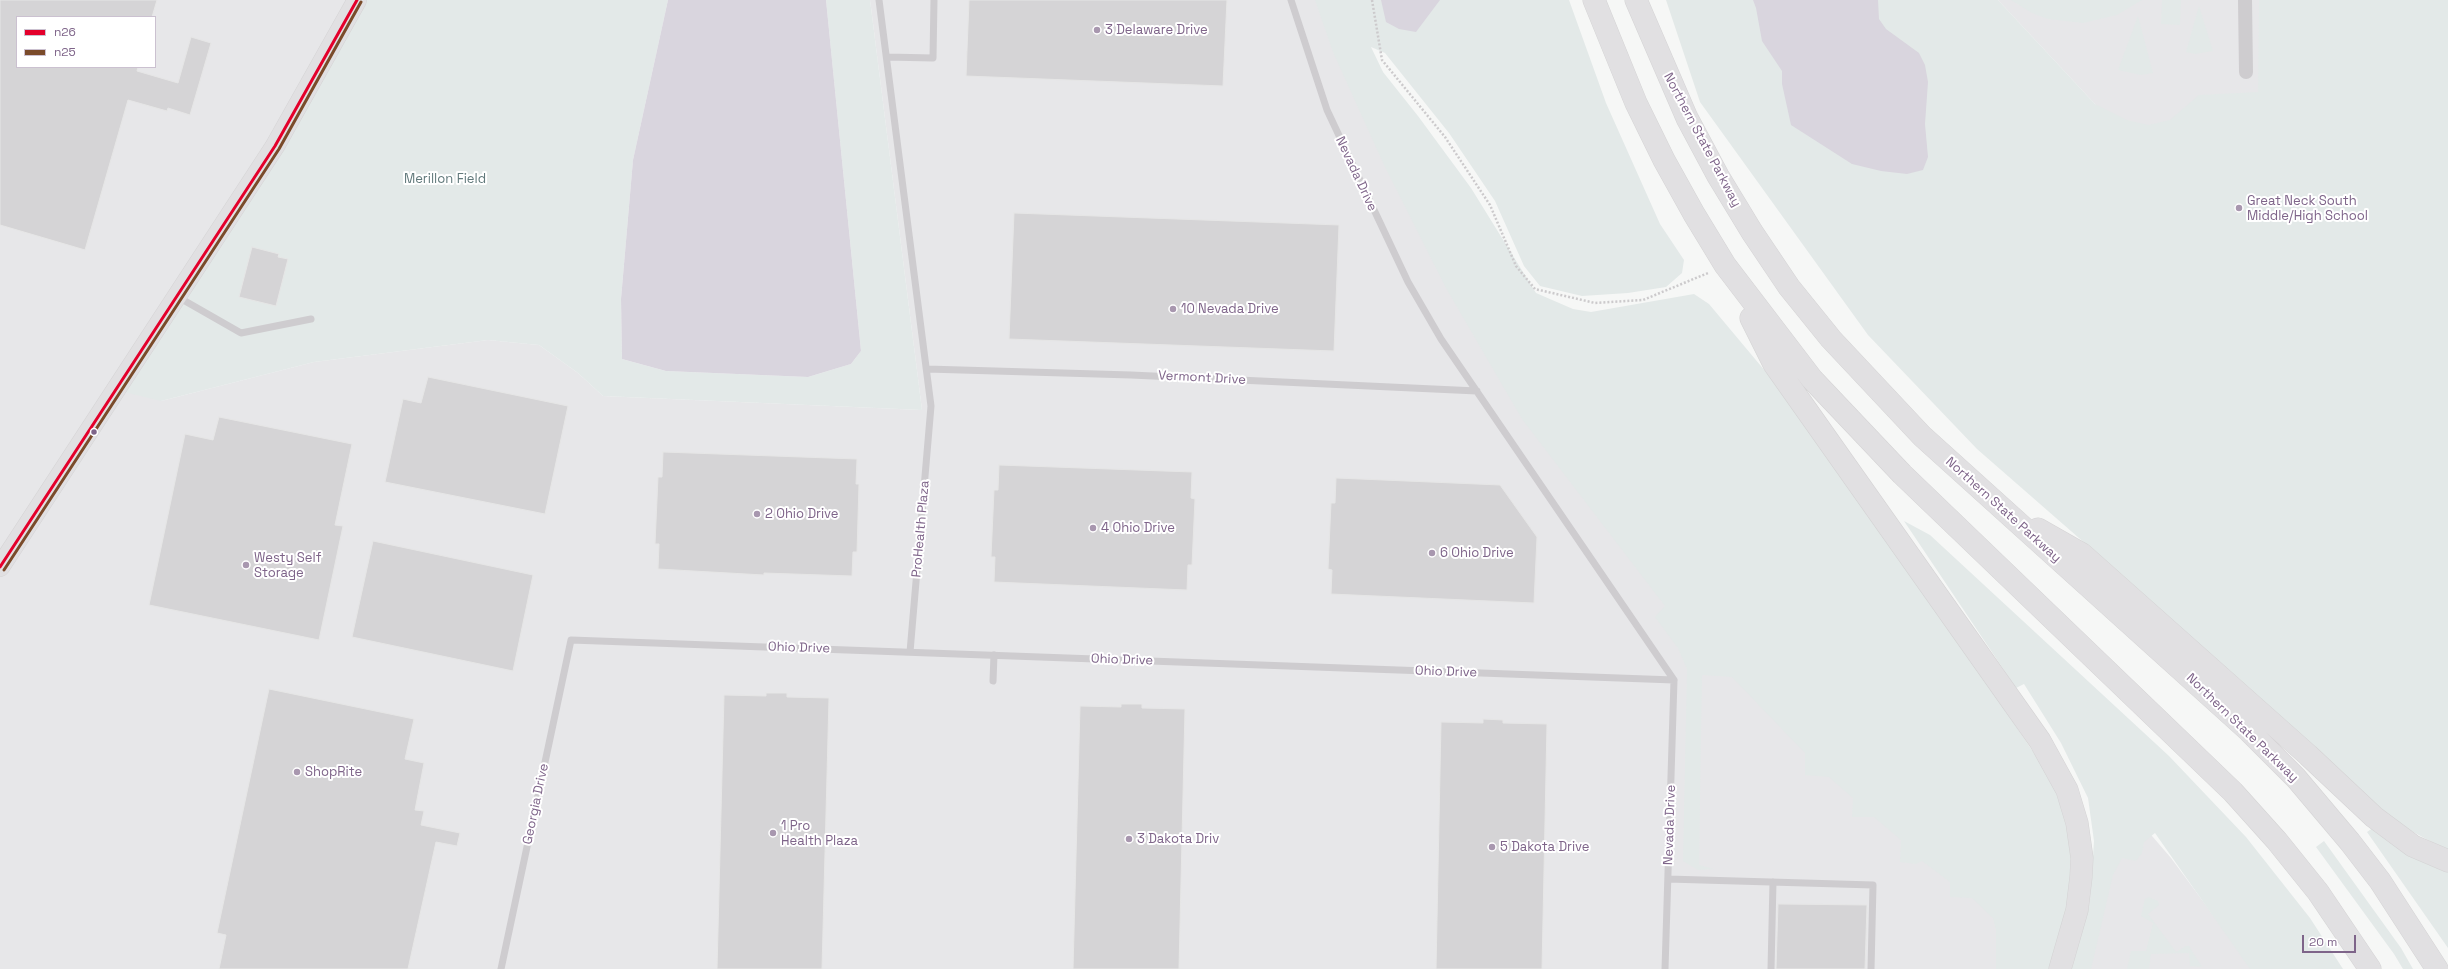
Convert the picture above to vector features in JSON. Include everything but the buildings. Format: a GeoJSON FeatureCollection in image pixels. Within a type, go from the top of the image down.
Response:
{"type":"FeatureCollection","features":[{"type":"Feature","properties":{"kind":"highway"},"geometry":{"type":"LineString","coordinates":[[1594,0],[1636,103],[1664,160],[1725,265],[1774,364],[2040,741],[2061,778],[2077,823],[2082,858],[2081,893],[2060,969]]}},
{"type":"Feature","properties":{"kind":"highway","name":"Northern State Parkway"},"geometry":{"type":"LineString","coordinates":[[1636,0],[1687,118],[1718,176],[1752,232],[1790,287],[1831,339],[1874,387],[1922,436],[2250,731],[2296,778],[2350,842],[2380,882],[2437,969]]}},
{"type":"Feature","properties":{"kind":"highway"},"geometry":{"type":"LineString","coordinates":[[1725,265],[1812,379],[1855,427],[2233,792],[2318,892],[2370,969]]}},
{"type":"Feature","properties":{"kind":"highway"},"geometry":{"type":"LineString","coordinates":[[1999,506],[2082,554],[2308,755],[2374,817],[2413,846],[2448,861]]}},
{"type":"Feature","properties":{"kind":"main road"},"geometry":{"type":"LineString","coordinates":[[0,567],[275,146],[357,0]]}},
{"type":"Feature","properties":{"kind":"street"},"geometry":{"type":"LineString","coordinates":[[2246,0],[2246,72]]}},
{"type":"Feature","properties":{"kind":"lane","name":"ProHealth Plaza"},"geometry":{"type":"LineString","coordinates":[[879,0],[931,406],[910,652]]}},
{"type":"Feature","properties":{"kind":"lane"},"geometry":{"type":"LineString","coordinates":[[887,57],[933,58],[934,0]]}},
{"type":"Feature","properties":{"kind":"lane","name":"Nevada Drive"},"geometry":{"type":"LineString","coordinates":[[1291,0],[1332,120],[1397,262],[1441,340],[1674,680],[1665,969]]}},
{"type":"Feature","properties":{"kind":"lane"},"geometry":{"type":"LineString","coordinates":[[177,296],[241,333],[311,319]]}},
{"type":"Feature","properties":{"kind":"lane","name":"Vermont Drive"},"geometry":{"type":"LineString","coordinates":[[927,369],[1130,375],[1477,391]]}},
{"type":"Feature","properties":{"kind":"lane","name":"Ohio Drive"},"geometry":{"type":"LineString","coordinates":[[571,640],[1674,680]]}},
{"type":"Feature","properties":{"kind":"lane","name":"Georgia Drive"},"geometry":{"type":"LineString","coordinates":[[501,969],[571,640]]}},
{"type":"Feature","properties":{"kind":"lane"},"geometry":{"type":"LineString","coordinates":[[993,681],[994,655]]}},
{"type":"Feature","properties":{"kind":"lane"},"geometry":{"type":"LineString","coordinates":[[1668,878],[1873,885],[1871,969]]}},
{"type":"Feature","properties":{"kind":"lane"},"geometry":{"type":"LineString","coordinates":[[1771,969],[1773,882]]}},
{"type":"Feature","properties":{"kind":"path"},"geometry":{"type":"LineString","coordinates":[[1372,0],[1382,60],[1445,137],[1490,205],[1516,266],[1535,289],[1595,303],[1643,300],[1725,265]]}},
{"type":"Feature","properties":{"kind":"shaded area"},"geometry":{"type":"Polygon","coordinates":[[[0,0],[357,0],[161,401],[314,362],[488,340],[539,345],[578,373],[603,396],[922,410],[870,0],[1342,0],[1627,505],[1996,918],[2003,969],[0,969],[0,0]]]}},
{"type":"Feature","properties":{"kind":"shaded area"},"geometry":{"type":"Polygon","coordinates":[[[668,0],[826,0],[861,351],[851,364],[808,377],[666,371],[622,359],[621,299],[633,160],[668,0]]]}},
{"type":"Feature","properties":{"kind":"shaded area"},"geometry":{"type":"Polygon","coordinates":[[[1381,0],[1440,0],[1416,32],[1399,29],[1386,22],[1381,0]]]}},
{"type":"Feature","properties":{"kind":"shaded area"},"geometry":{"type":"Polygon","coordinates":[[[1753,0],[1878,0],[1879,19],[1886,29],[1919,53],[1925,65],[1928,82],[1925,124],[1928,157],[1923,170],[1907,174],[1881,171],[1852,164],[1791,125],[1782,84],[1782,71],[1762,41],[1756,8],[1753,0]]]}},
{"type":"Feature","properties":{"kind":"shaded area","name":"Great Neck South Middle/High School"},"geometry":{"type":"Polygon","coordinates":[[[1998,0],[2288,0],[2288,312],[2095,104],[1998,0]]]}},
{"type":"Feature","properties":{"kind":"shaded area"},"geometry":{"type":"Polygon","coordinates":[[[2121,800],[2171,858],[2253,969],[2060,969],[2073,929],[2121,800]]]}},
{"type":"Feature","properties":{"kind":"green space","name":"Merillon Field"},"geometry":{"type":"Polygon","coordinates":[[[357,0],[668,0],[633,160],[621,299],[622,359],[666,371],[808,377],[851,364],[861,351],[826,0],[870,0],[922,410],[603,396],[578,373],[539,345],[488,340],[314,362],[161,401],[116,390],[357,0]]]}},
{"type":"Feature","properties":{"kind":"green space"},"geometry":{"type":"Polygon","coordinates":[[[1315,0],[1569,0],[1606,103],[1660,224],[1684,260],[1682,273],[1666,287],[1628,293],[1582,296],[1540,286],[1524,266],[1495,201],[1449,133],[1385,53],[1371,47],[1383,72],[1418,116],[1471,188],[1536,293],[1573,309],[1591,312],[1694,294],[1709,304],[1817,433],[2061,793],[2077,877],[2054,969],[1996,969],[1996,930],[1993,918],[1972,898],[1950,897],[1950,882],[1922,861],[1916,864],[1900,862],[1901,840],[1874,817],[1852,817],[1853,798],[1829,777],[1805,775],[1805,753],[1732,677],[1702,675],[1699,865],[1714,869],[1698,870],[1683,861],[1687,669],[1678,648],[1655,617],[1665,606],[1522,419],[1446,288],[1384,165],[1333,52],[1315,0]]]}},
{"type":"Feature","properties":{"kind":"green space"},"geometry":{"type":"Polygon","coordinates":[[[1666,0],[1998,0],[2095,104],[2127,120],[2148,125],[2170,120],[2199,95],[2258,92],[2259,0],[2448,0],[2448,851],[2393,821],[2103,559],[1977,449],[1868,335],[1700,102],[1666,0]]]}},
{"type":"Feature","properties":{"kind":"green space"},"geometry":{"type":"Polygon","coordinates":[[[2011,0],[2142,0],[2117,15],[2083,23],[2048,19],[2032,13],[2011,0]]]}},
{"type":"Feature","properties":{"kind":"green space"},"geometry":{"type":"Polygon","coordinates":[[[2162,0],[2181,0],[2180,25],[2161,24],[2162,0]]]}},
{"type":"Feature","properties":{"kind":"green space"},"geometry":{"type":"Polygon","coordinates":[[[2199,6],[2213,51],[2195,54],[2186,52],[2199,6]]]}},
{"type":"Feature","properties":{"kind":"green space"},"geometry":{"type":"Polygon","coordinates":[[[2138,16],[2153,73],[2141,75],[2118,70],[2138,16]]]}},
{"type":"Feature","properties":{"kind":"green space"},"geometry":{"type":"Polygon","coordinates":[[[1904,521],[1930,535],[2169,756],[2246,837],[2310,918],[2343,969],[2250,969],[2155,833],[2144,842],[2142,853],[2136,861],[2122,858],[2113,875],[2091,969],[2072,969],[2090,902],[2094,841],[2088,798],[2061,743],[2024,684],[2016,688],[1904,521]]]}},
{"type":"Feature","properties":{"kind":"green space"},"geometry":{"type":"Polygon","coordinates":[[[2374,827],[2448,870],[2448,948],[2367,832],[2374,827]]]}},
{"type":"Feature","properties":{"kind":"green space"},"geometry":{"type":"Polygon","coordinates":[[[2324,841],[2401,948],[2413,969],[2403,969],[2394,954],[2316,847],[2324,841]]]}},
{"type":"Feature","properties":{"kind":"green space"},"geometry":{"type":"Polygon","coordinates":[[[2149,897],[2158,901],[2159,905],[2148,914],[2176,952],[2186,946],[2189,946],[2202,967],[2190,966],[2189,953],[2151,954],[2149,969],[2127,969],[2131,951],[2146,951],[2153,923],[2141,916],[2145,899],[2149,897]]]}},
{"type":"Feature","properties":{"kind":"transit line","name":"n26"},"geometry":{"type":"LineString","coordinates":[[0,567],[275,146],[357,0]]}},
{"type":"Feature","properties":{"kind":"transit line","name":"n25"},"geometry":{"type":"LineString","coordinates":[[4,570],[279,149],[361,2]]}},
{"type":"Feature","properties":{"kind":"place","name":"3 Delaware Drive"},"geometry":{"type":"Point","coordinates":[1097,30]}},
{"type":"Feature","properties":{"kind":"place","name":"Great Neck South Middle/High School"},"geometry":{"type":"Point","coordinates":[2239,208]}},
{"type":"Feature","properties":{"kind":"place","name":"10 Nevada Drive"},"geometry":{"type":"Point","coordinates":[1173,309]}},
{"type":"Feature","properties":{"kind":"place","name":"2 Ohio Drive"},"geometry":{"type":"Point","coordinates":[757,514]}},
{"type":"Feature","properties":{"kind":"place","name":"4 Ohio Drive"},"geometry":{"type":"Point","coordinates":[1093,528]}},
{"type":"Feature","properties":{"kind":"place","name":"6 Ohio Drive"},"geometry":{"type":"Point","coordinates":[1432,553]}},
{"type":"Feature","properties":{"kind":"place","name":"Westy Self Storage"},"geometry":{"type":"Point","coordinates":[246,565]}},
{"type":"Feature","properties":{"kind":"place","name":"ShopRite"},"geometry":{"type":"Point","coordinates":[297,772]}},
{"type":"Feature","properties":{"kind":"place","name":"1 Pro Health Plaza"},"geometry":{"type":"Point","coordinates":[773,833]}},
{"type":"Feature","properties":{"kind":"place","name":"3 Dakota Driv"},"geometry":{"type":"Point","coordinates":[1129,839]}},
{"type":"Feature","properties":{"kind":"place","name":"5 Dakota Drive"},"geometry":{"type":"Point","coordinates":[1492,847]}}]}
